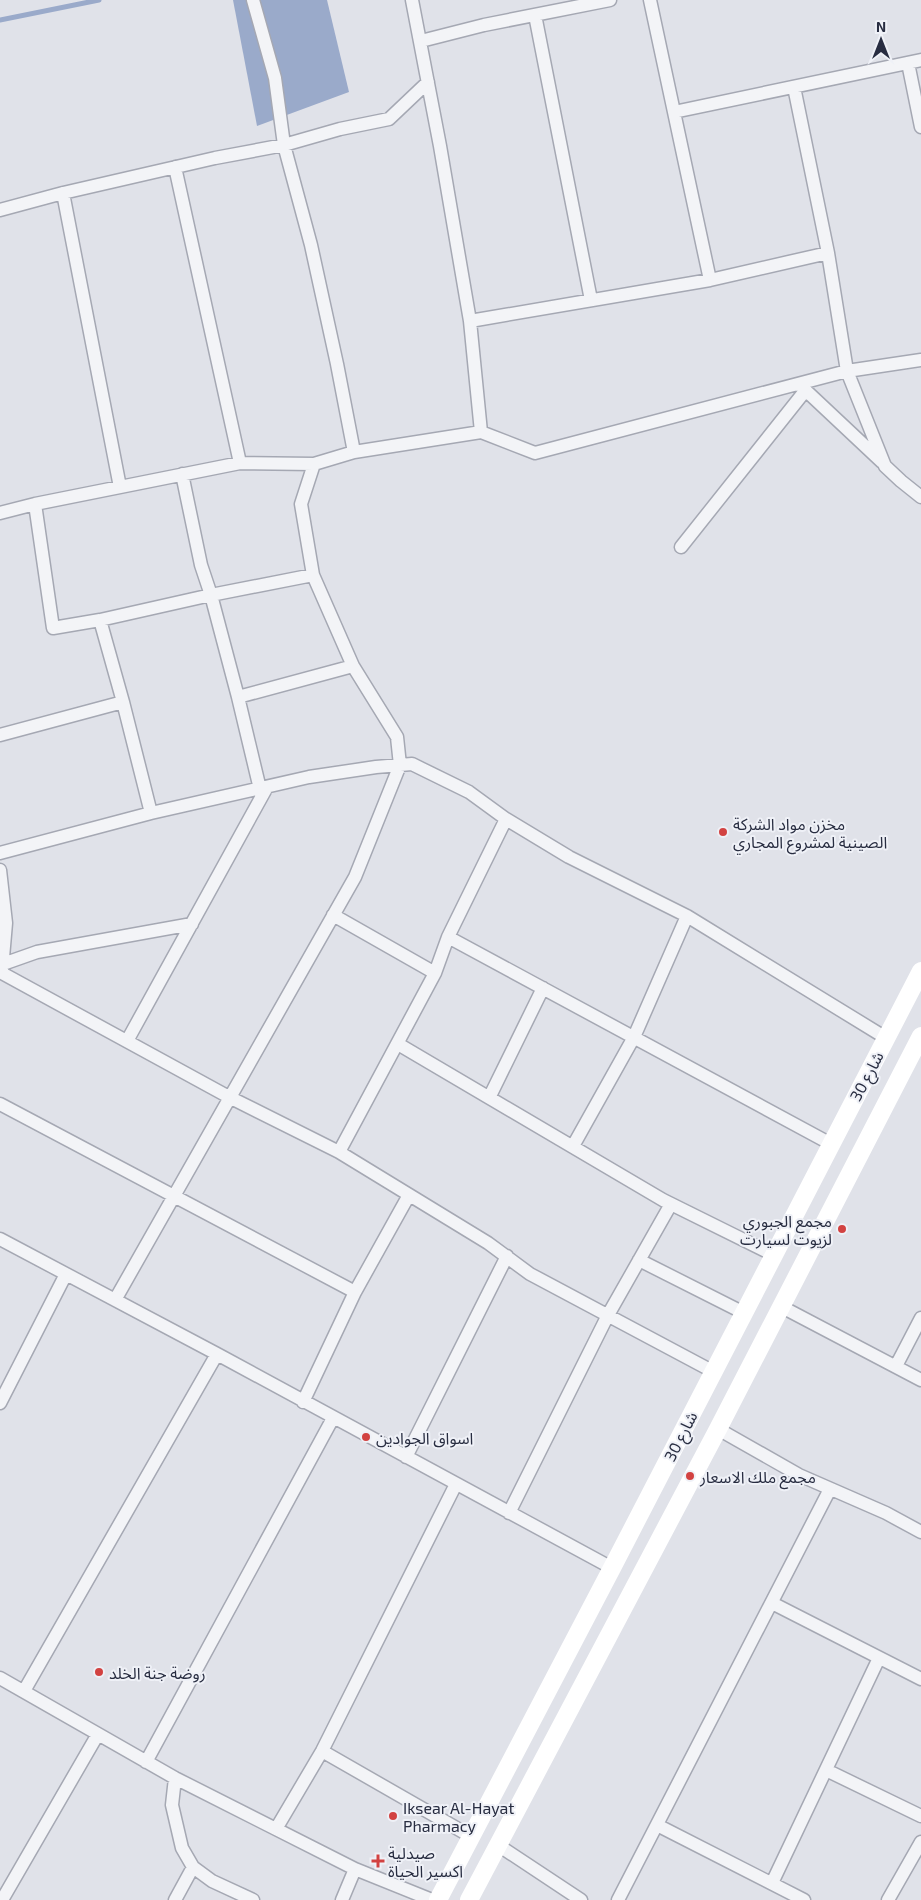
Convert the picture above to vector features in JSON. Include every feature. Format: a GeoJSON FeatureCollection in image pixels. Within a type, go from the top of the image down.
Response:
{"type":"FeatureCollection","features":[{"type":"Feature","properties":{"kind":"street"},"geometry":{"type":"LineString","coordinates":[[253,0],[275,78],[284,145],[311,245],[354,452]]}},
{"type":"Feature","properties":{"kind":"street"},"geometry":{"type":"LineString","coordinates":[[412,0],[421,41],[470,321],[481,432]]}},
{"type":"Feature","properties":{"kind":"street"},"geometry":{"type":"LineString","coordinates":[[421,41],[484,25],[610,0]]}},
{"type":"Feature","properties":{"kind":"street"},"geometry":{"type":"LineString","coordinates":[[650,0],[710,280]]}},
{"type":"Feature","properties":{"kind":"street"},"geometry":{"type":"LineString","coordinates":[[535,15],[591,300]]}},
{"type":"Feature","properties":{"kind":"street"},"geometry":{"type":"LineString","coordinates":[[674,112],[921,60]]}},
{"type":"Feature","properties":{"kind":"street"},"geometry":{"type":"LineString","coordinates":[[908,62],[921,127]]}},
{"type":"Feature","properties":{"kind":"street"},"geometry":{"type":"LineString","coordinates":[[0,210],[175,167],[284,145],[340,129],[389,120],[428,82]]}},
{"type":"Feature","properties":{"kind":"street"},"geometry":{"type":"LineString","coordinates":[[794,87],[828,253],[847,371],[885,466]]}},
{"type":"Feature","properties":{"kind":"street"},"geometry":{"type":"LineString","coordinates":[[175,167],[240,463]]}},
{"type":"Feature","properties":{"kind":"street"},"geometry":{"type":"LineString","coordinates":[[63,193],[120,487]]}},
{"type":"Feature","properties":{"kind":"street"},"geometry":{"type":"LineString","coordinates":[[470,321],[710,280],[828,253]]}},
{"type":"Feature","properties":{"kind":"street"},"geometry":{"type":"LineString","coordinates":[[0,513],[35,504],[240,463],[314,464],[354,452],[481,432],[535,453],[801,387],[847,371],[921,360]]}},
{"type":"Feature","properties":{"kind":"street"},"geometry":{"type":"LineString","coordinates":[[801,387],[901,481],[921,497]]}},
{"type":"Feature","properties":{"kind":"street"},"geometry":{"type":"LineString","coordinates":[[682,547],[801,387]]}},
{"type":"Feature","properties":{"kind":"street"},"geometry":{"type":"LineString","coordinates":[[115,1300],[175,1196],[229,1096],[355,877],[400,765],[397,738],[353,666],[313,575],[301,504],[314,464]]}},
{"type":"Feature","properties":{"kind":"street"},"geometry":{"type":"LineString","coordinates":[[126,1041],[192,924],[264,788],[201,565],[182,474]]}},
{"type":"Feature","properties":{"kind":"street"},"geometry":{"type":"LineString","coordinates":[[35,504],[54,628],[313,575]]}},
{"type":"Feature","properties":{"kind":"street"},"geometry":{"type":"LineString","coordinates":[[100,620],[151,813]]}},
{"type":"Feature","properties":{"kind":"street"},"geometry":{"type":"LineString","coordinates":[[238,697],[353,666]]}},
{"type":"Feature","properties":{"kind":"street"},"geometry":{"type":"LineString","coordinates":[[0,736],[123,702]]}},
{"type":"Feature","properties":{"kind":"street"},"geometry":{"type":"LineString","coordinates":[[0,853],[151,813],[309,777],[376,767],[412,764],[469,792],[506,819],[569,857],[687,916],[886,1038]]}},
{"type":"Feature","properties":{"kind":"street"},"geometry":{"type":"LineString","coordinates":[[339,1152],[435,973],[448,937],[506,819]]}},
{"type":"Feature","properties":{"kind":"street"},"geometry":{"type":"LineString","coordinates":[[0,870],[6,923],[1,972]]}},
{"type":"Feature","properties":{"kind":"street"},"geometry":{"type":"LineString","coordinates":[[332,915],[435,973]]}},
{"type":"Feature","properties":{"kind":"street"},"geometry":{"type":"LineString","coordinates":[[573,1146],[634,1037],[687,916]]}},
{"type":"Feature","properties":{"kind":"street"},"geometry":{"type":"LineString","coordinates":[[1,972],[37,952],[192,924]]}},
{"type":"Feature","properties":{"kind":"street"},"geometry":{"type":"LineString","coordinates":[[448,937],[831,1144]]}},
{"type":"Feature","properties":{"kind":"street","name":"شارع 30"},"geometry":{"type":"LineString","coordinates":[[438,1900],[921,971]]}},
{"type":"Feature","properties":{"kind":"street"},"geometry":{"type":"LineString","coordinates":[[1,972],[229,1096],[339,1152],[488,1243],[530,1274],[714,1372]]}},
{"type":"Feature","properties":{"kind":"street"},"geometry":{"type":"LineString","coordinates":[[490,1096],[543,988]]}},
{"type":"Feature","properties":{"kind":"street","name":"شارع 30"},"geometry":{"type":"LineString","coordinates":[[469,1900],[718,1429],[921,1036]]}},
{"type":"Feature","properties":{"kind":"street"},"geometry":{"type":"LineString","coordinates":[[398,1044],[490,1096],[671,1204],[774,1255]]}},
{"type":"Feature","properties":{"kind":"street"},"geometry":{"type":"LineString","coordinates":[[0,1104],[355,1292]]}},
{"type":"Feature","properties":{"kind":"street"},"geometry":{"type":"LineString","coordinates":[[303,1402],[355,1292],[409,1194]]}},
{"type":"Feature","properties":{"kind":"street"},"geometry":{"type":"LineString","coordinates":[[509,1513],[608,1316],[671,1204]]}},
{"type":"Feature","properties":{"kind":"street"},"geometry":{"type":"LineString","coordinates":[[0,1239],[612,1568]]}},
{"type":"Feature","properties":{"kind":"street"},"geometry":{"type":"LineString","coordinates":[[406,1458],[506,1256]]}},
{"type":"Feature","properties":{"kind":"street"},"geometry":{"type":"LineString","coordinates":[[639,1260],[744,1313]]}},
{"type":"Feature","properties":{"kind":"street"},"geometry":{"type":"LineString","coordinates":[[0,1403],[66,1274]]}},
{"type":"Feature","properties":{"kind":"street"},"geometry":{"type":"LineString","coordinates":[[782,1306],[921,1380]]}},
{"type":"Feature","properties":{"kind":"street"},"geometry":{"type":"LineString","coordinates":[[896,1366],[921,1318]]}},
{"type":"Feature","properties":{"kind":"street"},"geometry":{"type":"LineString","coordinates":[[24,1691],[217,1354]]}},
{"type":"Feature","properties":{"kind":"street"},"geometry":{"type":"LineString","coordinates":[[146,1762],[333,1418]]}},
{"type":"Feature","properties":{"kind":"street"},"geometry":{"type":"LineString","coordinates":[[718,1429],[799,1475],[886,1513],[921,1532]]}},
{"type":"Feature","properties":{"kind":"street"},"geometry":{"type":"LineString","coordinates":[[276,1829],[322,1752],[456,1484]]}},
{"type":"Feature","properties":{"kind":"street"},"geometry":{"type":"LineString","coordinates":[[618,1900],[830,1489]]}},
{"type":"Feature","properties":{"kind":"street"},"geometry":{"type":"LineString","coordinates":[[772,1603],[921,1679]]}},
{"type":"Feature","properties":{"kind":"street"},"geometry":{"type":"LineString","coordinates":[[772,1883],[879,1658]]}},
{"type":"Feature","properties":{"kind":"street"},"geometry":{"type":"LineString","coordinates":[[0,1678],[175,1778],[355,1869],[432,1900]]}},
{"type":"Feature","properties":{"kind":"street"},"geometry":{"type":"LineString","coordinates":[[2,1900],[98,1734]]}},
{"type":"Feature","properties":{"kind":"street"},"geometry":{"type":"LineString","coordinates":[[322,1752],[472,1837]]}},
{"type":"Feature","properties":{"kind":"street"},"geometry":{"type":"LineString","coordinates":[[826,1770],[921,1816]]}},
{"type":"Feature","properties":{"kind":"street"},"geometry":{"type":"LineString","coordinates":[[175,1778],[172,1805],[182,1848],[193,1867],[212,1881],[252,1900]]}},
{"type":"Feature","properties":{"kind":"street"},"geometry":{"type":"LineString","coordinates":[[657,1825],[804,1900]]}},
{"type":"Feature","properties":{"kind":"street"},"geometry":{"type":"LineString","coordinates":[[888,1900],[921,1842]]}},
{"type":"Feature","properties":{"kind":"street"},"geometry":{"type":"LineString","coordinates":[[498,1845],[580,1900]]}},
{"type":"Feature","properties":{"kind":"street"},"geometry":{"type":"LineString","coordinates":[[456,1866],[481,1878]]}},
{"type":"Feature","properties":{"kind":"street"},"geometry":{"type":"LineString","coordinates":[[175,1900],[193,1867]]}},
{"type":"Feature","properties":{"kind":"street"},"geometry":{"type":"LineString","coordinates":[[342,1900],[355,1869]]}},
{"type":"Feature","properties":{"kind":"water"},"geometry":{"type":"Polygon","coordinates":[[[233,0],[327,0],[349,92],[257,126],[233,0]]]}},
{"type":"Feature","properties":{"kind":"waterway"},"geometry":{"type":"LineString","coordinates":[[0,20],[99,0]]}},
{"type":"Feature","properties":{"kind":"place","name":"مخزن مواد الشركة الصينية لمشروع المجاري"},"geometry":{"type":"Point","coordinates":[723,832]}},
{"type":"Feature","properties":{"kind":"place","name":"مجمع الجبوري لزيوت لسيارت"},"geometry":{"type":"Point","coordinates":[842,1229]}},
{"type":"Feature","properties":{"kind":"place","name":"اسواق الجوادين"},"geometry":{"type":"Point","coordinates":[366,1437]}},
{"type":"Feature","properties":{"kind":"place","name":"مجمع ملك الاسعار"},"geometry":{"type":"Point","coordinates":[690,1476]}},
{"type":"Feature","properties":{"kind":"place","name":"روضة جنة الخلد"},"geometry":{"type":"Point","coordinates":[99,1672]}},
{"type":"Feature","properties":{"kind":"place","name":"Iksear Al-Hayat Pharmacy"},"geometry":{"type":"Point","coordinates":[393,1816]}},
{"type":"Feature","properties":{"kind":"place","name":"صيدلية اكسير الحياة"},"geometry":{"type":"Point","coordinates":[378,1861]}}]}
